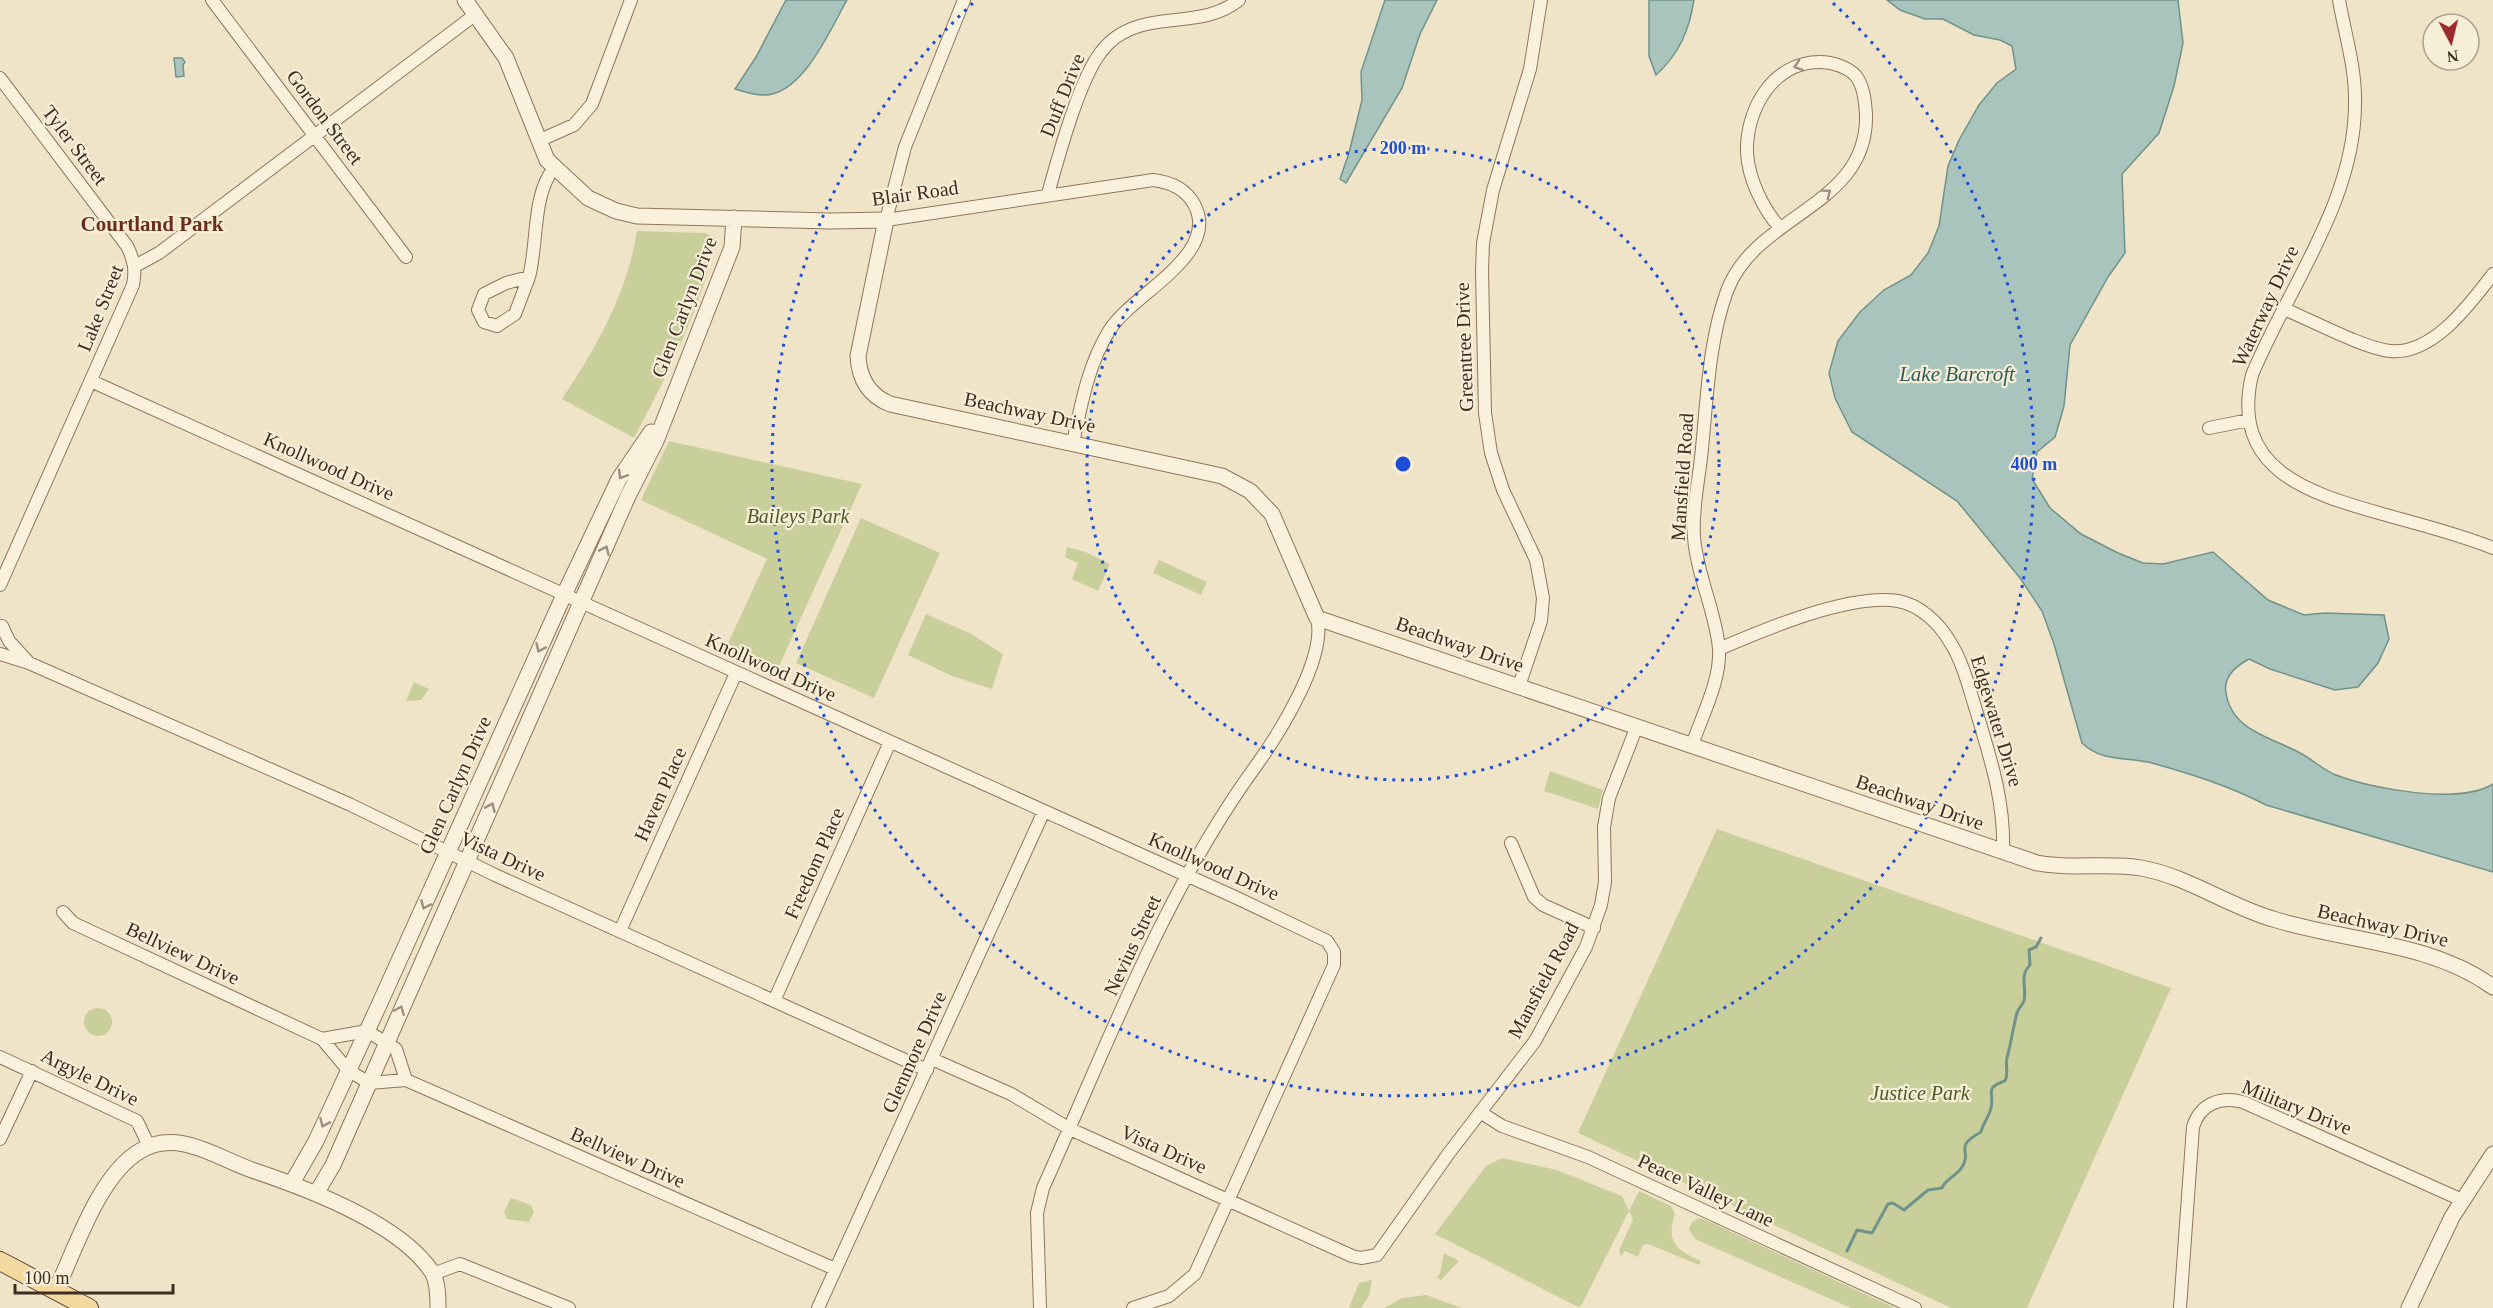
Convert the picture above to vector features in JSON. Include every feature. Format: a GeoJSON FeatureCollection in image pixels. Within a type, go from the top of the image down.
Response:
{"type":"FeatureCollection","features":[{"type":"Feature","properties":{"kind":"main road"},"geometry":{"type":"LineString","coordinates":[[0,1261],[56,1290],[80,1306]]}},
{"type":"Feature","properties":{"kind":"street","name":"Gordon Street"},"geometry":{"type":"LineString","coordinates":[[212,0],[406,257]]}},
{"type":"Feature","properties":{"kind":"street","name":"Blair Road"},"geometry":{"type":"LineString","coordinates":[[465,0],[506,58],[538,141],[554,168],[588,198],[616,211],[637,216],[886,220],[1153,180],[1176,186],[1185,192],[1198,214],[1197,237],[1185,258],[1127,308],[1107,333],[1092,364],[1073,443]]}},
{"type":"Feature","properties":{"kind":"street"},"geometry":{"type":"LineString","coordinates":[[538,141],[574,125],[592,105],[631,0]]}},
{"type":"Feature","properties":{"kind":"street","name":"Beachway Drive"},"geometry":{"type":"LineString","coordinates":[[964,0],[905,147],[886,220],[858,356],[859,367],[866,386],[881,400],[890,404],[1222,476],[1251,491],[1262,501],[1281,530],[1317,618],[2003,852],[2052,866],[2108,865],[2145,869],[2271,919],[2419,952],[2456,964],[2493,987]]}},
{"type":"Feature","properties":{"kind":"street","name":"Duff Drive"},"geometry":{"type":"LineString","coordinates":[[1048,194],[1083,90],[1100,53],[1123,33],[1148,24],[1210,15],[1239,0]]}},
{"type":"Feature","properties":{"kind":"street","name":"Greentree Drive"},"geometry":{"type":"LineString","coordinates":[[1519,686],[1541,621],[1543,598],[1536,560],[1503,490],[1491,453],[1485,412],[1482,271],[1483,243],[1493,190],[1530,69],[1541,0]]}},
{"type":"Feature","properties":{"kind":"street","name":"Waterway Drive"},"geometry":{"type":"LineString","coordinates":[[2339,0],[2355,82],[2352,148],[2339,194],[2252,375],[2248,398],[2249,420],[2263,452],[2288,479],[2303,488],[2493,548]]}},
{"type":"Feature","properties":{"kind":"street","name":"Lake Street"},"geometry":{"type":"LineString","coordinates":[[0,585],[134,285],[135,266],[159,253],[476,14]]}},
{"type":"Feature","properties":{"kind":"street","name":"Mansfield Road"},"geometry":{"type":"LineString","coordinates":[[1692,745],[1717,672],[1719,649],[1704,591],[1694,534],[1717,327],[1729,287],[1741,267],[1760,244],[1839,185],[1853,169],[1862,152],[1866,124],[1861,86],[1854,75],[1827,62],[1809,62],[1789,68],[1771,82],[1756,104],[1748,129],[1747,154],[1752,172],[1768,215],[1780,228]]}},
{"type":"Feature","properties":{"kind":"street","name":"Tyler Street"},"geometry":{"type":"LineString","coordinates":[[0,78],[127,246],[135,266]]}},
{"type":"Feature","properties":{"kind":"street"},"geometry":{"type":"LineString","coordinates":[[529,277],[506,283],[484,294],[478,310],[484,322],[497,326],[515,315],[529,277],[538,229],[541,189],[554,168]]}},
{"type":"Feature","properties":{"kind":"street","name":"Glen Carlyn Drive"},"geometry":{"type":"LineString","coordinates":[[317,1192],[333,1165],[667,410],[728,257],[734,218]]}},
{"type":"Feature","properties":{"kind":"street"},"geometry":{"type":"LineString","coordinates":[[2284,309],[2373,347],[2397,351],[2430,339],[2451,322],[2493,274]]}},
{"type":"Feature","properties":{"kind":"street","name":"Knollwood Drive"},"geometry":{"type":"LineString","coordinates":[[91,381],[1312,932],[1331,946],[1334,965],[1228,1199]]}},
{"type":"Feature","properties":{"kind":"street","name":"Glen Carlyn Drive"},"geometry":{"type":"LineString","coordinates":[[292,1183],[316,1141],[564,594],[619,479],[667,410]]}},
{"type":"Feature","properties":{"kind":"street"},"geometry":{"type":"LineString","coordinates":[[2210,428],[2249,420]]}},
{"type":"Feature","properties":{"kind":"street","name":"Edgewater Drive"},"geometry":{"type":"LineString","coordinates":[[1719,649],[1760,632],[1861,602],[1898,601],[1922,611],[1951,642],[1966,679],[2001,798],[2003,852]]}},
{"type":"Feature","properties":{"kind":"street","name":"Nevius Street"},"geometry":{"type":"LineString","coordinates":[[1040,1308],[1037,1213],[1043,1188],[1185,876],[1224,809],[1284,725],[1295,704],[1317,642],[1317,618]]}},
{"type":"Feature","properties":{"kind":"street","name":"Vista Drive"},"geometry":{"type":"LineString","coordinates":[[1,625],[9,640],[29,663]]}},
{"type":"Feature","properties":{"kind":"street","name":"Vista Drive"},"geometry":{"type":"LineString","coordinates":[[0,654],[29,663],[774,1000],[930,1064],[1004,1090],[1070,1129],[1352,1256],[1371,1258],[1382,1250]]}},
{"type":"Feature","properties":{"kind":"street","name":"Haven Place"},"geometry":{"type":"LineString","coordinates":[[620,931],[736,673]]}},
{"type":"Feature","properties":{"kind":"street","name":"Mansfield Road"},"geometry":{"type":"LineString","coordinates":[[1382,1250],[1480,1112],[1535,1041],[1594,928],[1605,882],[1605,816],[1621,765],[1637,726]]}},
{"type":"Feature","properties":{"kind":"street","name":"Freedom Place"},"geometry":{"type":"LineString","coordinates":[[774,1000],[890,742]]}},
{"type":"Feature","properties":{"kind":"street","name":"Glenmore Drive"},"geometry":{"type":"LineString","coordinates":[[818,1308],[1044,811]]}},
{"type":"Feature","properties":{"kind":"street"},"geometry":{"type":"LineString","coordinates":[[1511,843],[1534,897],[1544,905],[1594,928]]}},
{"type":"Feature","properties":{"kind":"street","name":"Bellview Drive"},"geometry":{"type":"LineString","coordinates":[[63,912],[73,923],[322,1039],[348,1070],[369,1083],[406,1080],[835,1269]]}},
{"type":"Feature","properties":{"kind":"street"},"geometry":{"type":"LineString","coordinates":[[322,1039],[367,1031],[396,1049],[406,1080]]}},
{"type":"Feature","properties":{"kind":"street","name":"Argyle Drive"},"geometry":{"type":"LineString","coordinates":[[0,1057],[137,1121],[150,1146]]}},
{"type":"Feature","properties":{"kind":"street"},"geometry":{"type":"LineString","coordinates":[[0,1139],[32,1071]]}},
{"type":"Feature","properties":{"kind":"street","name":"Military Drive"},"geometry":{"type":"LineString","coordinates":[[2180,1308],[2193,1127],[2200,1112],[2214,1102],[2234,1100],[2243,1102],[2462,1200]]}},
{"type":"Feature","properties":{"kind":"street","name":"Peace Valley Lane"},"geometry":{"type":"LineString","coordinates":[[1480,1112],[1502,1126],[1588,1156],[1915,1308]]}},
{"type":"Feature","properties":{"kind":"street"},"geometry":{"type":"LineString","coordinates":[[56,1290],[88,1219],[113,1176],[129,1159],[150,1146],[167,1143],[191,1145],[317,1192],[406,1245],[433,1274],[438,1308]]}},
{"type":"Feature","properties":{"kind":"street"},"geometry":{"type":"LineString","coordinates":[[2409,1308],[2462,1200],[2493,1154]]}},
{"type":"Feature","properties":{"kind":"street"},"geometry":{"type":"LineString","coordinates":[[1133,1308],[1168,1296],[1190,1280],[1228,1199]]}},
{"type":"Feature","properties":{"kind":"street"},"geometry":{"type":"LineString","coordinates":[[433,1274],[460,1263],[569,1308]]}},
{"type":"Feature","properties":{"kind":"green space"},"geometry":{"type":"Polygon","coordinates":[[[637,231],[705,233],[716,238],[693,314],[634,438],[562,399],[609,319],[626,276],[637,231]]]}},
{"type":"Feature","properties":{"kind":"green space","name":"Baileys Park"},"geometry":{"type":"Polygon","coordinates":[[[669,441],[862,484],[774,677],[723,654],[767,559],[641,500],[669,441]]]}},
{"type":"Feature","properties":{"kind":"green space"},"geometry":{"type":"Polygon","coordinates":[[[861,518],[940,553],[874,698],[796,663],[861,518]]]}},
{"type":"Feature","properties":{"kind":"green space"},"geometry":{"type":"Polygon","coordinates":[[[1067,547],[1085,552],[1110,564],[1098,591],[1072,579],[1078,563],[1065,557],[1067,547]]]}},
{"type":"Feature","properties":{"kind":"green space"},"geometry":{"type":"Polygon","coordinates":[[[1159,560],[1207,582],[1201,595],[1153,573],[1159,560]]]}},
{"type":"Feature","properties":{"kind":"green space"},"geometry":{"type":"Polygon","coordinates":[[[926,614],[971,634],[1003,654],[992,689],[952,676],[908,655],[926,614]]]}},
{"type":"Feature","properties":{"kind":"green space"},"geometry":{"type":"Polygon","coordinates":[[[414,682],[429,689],[421,700],[406,701],[414,682]]]}},
{"type":"Feature","properties":{"kind":"green space"},"geometry":{"type":"Polygon","coordinates":[[[1550,771],[1603,790],[1598,809],[1544,791],[1550,771]]]}},
{"type":"Feature","properties":{"kind":"green space","name":"Justice Park"},"geometry":{"type":"Polygon","coordinates":[[[1717,829],[2171,988],[2027,1308],[1951,1308],[1578,1133],[1717,829]]]}},
{"type":"Feature","properties":{"kind":"green space"},"geometry":{"type":"Polygon","coordinates":[[[98,1008],[108,1012],[112,1022],[108,1032],[98,1036],[88,1032],[84,1022],[88,1012],[98,1008]]]}},
{"type":"Feature","properties":{"kind":"green space"},"geometry":{"type":"Polygon","coordinates":[[[1502,1158],[1557,1170],[1622,1196],[1629,1211],[1581,1306],[1578,1307],[1435,1234],[1486,1166],[1502,1158]]]}},
{"type":"Feature","properties":{"kind":"green space"},"geometry":{"type":"Polygon","coordinates":[[[1639,1191],[1671,1206],[1675,1214],[1672,1223],[1672,1238],[1685,1253],[1701,1261],[1699,1265],[1648,1244],[1643,1245],[1638,1257],[1625,1251],[1621,1257],[1619,1251],[1633,1219],[1629,1211],[1639,1191]]]}},
{"type":"Feature","properties":{"kind":"green space"},"geometry":{"type":"Polygon","coordinates":[[[511,1198],[531,1205],[534,1212],[529,1222],[507,1219],[504,1212],[511,1198]]]}},
{"type":"Feature","properties":{"kind":"green space"},"geometry":{"type":"Polygon","coordinates":[[[1698,1218],[1895,1308],[1851,1308],[1695,1239],[1689,1229],[1692,1222],[1698,1218]]]}},
{"type":"Feature","properties":{"kind":"green space"},"geometry":{"type":"Polygon","coordinates":[[[1444,1253],[1459,1261],[1441,1280],[1437,1278],[1444,1253]]]}},
{"type":"Feature","properties":{"kind":"green space"},"geometry":{"type":"Polygon","coordinates":[[[1372,1280],[1369,1296],[1361,1308],[1349,1308],[1359,1283],[1372,1280]]]}},
{"type":"Feature","properties":{"kind":"green space"},"geometry":{"type":"Polygon","coordinates":[[[1426,1295],[1462,1308],[1384,1308],[1402,1298],[1426,1295]]]}},
{"type":"Feature","properties":{"kind":"water"},"geometry":{"type":"Polygon","coordinates":[[[786,0],[847,0],[813,60],[790,85],[776,93],[762,95],[735,89],[756,57],[786,0]]]}},
{"type":"Feature","properties":{"kind":"water"},"geometry":{"type":"Polygon","coordinates":[[[1385,0],[1437,0],[1420,34],[1402,88],[1346,183],[1340,179],[1362,100],[1361,72],[1385,0]]]}},
{"type":"Feature","properties":{"kind":"water"},"geometry":{"type":"Polygon","coordinates":[[[1649,0],[1694,0],[1682,41],[1671,59],[1656,75],[1649,56],[1649,0]]]}},
{"type":"Feature","properties":{"kind":"water","name":"Lake Barcroft"},"geometry":{"type":"Polygon","coordinates":[[[1887,0],[2178,0],[2183,43],[2174,86],[2159,133],[2122,174],[2125,253],[2108,277],[2070,345],[2064,406],[2055,437],[2037,452],[2032,479],[2050,508],[2081,534],[2143,563],[2163,564],[2213,552],[2268,600],[2304,615],[2325,613],[2384,615],[2389,639],[2378,663],[2358,687],[2335,690],[2270,669],[2249,659],[2235,669],[2226,682],[2226,693],[2230,706],[2236,716],[2254,731],[2300,753],[2331,773],[2352,780],[2393,790],[2438,794],[2478,790],[2493,784],[2493,872],[2266,805],[2224,786],[2152,763],[2115,758],[2098,754],[2090,749],[2082,743],[2054,644],[2042,611],[2020,578],[1957,501],[1852,432],[1835,398],[1829,373],[1838,341],[1860,312],[1884,290],[1911,275],[1928,253],[1939,226],[1948,166],[1959,140],[1979,105],[1997,83],[2016,69],[2012,46],[2000,40],[1974,35],[1943,19],[1925,19],[1900,10],[1887,0]]]}},
{"type":"Feature","properties":{"kind":"water"},"geometry":{"type":"Polygon","coordinates":[[[174,58],[182,58],[185,62],[184,76],[176,77],[174,58]]]}},
{"type":"Feature","properties":{"kind":"waterway"},"geometry":{"type":"LineString","coordinates":[[1847,1251],[1857,1230],[1872,1233],[1888,1204],[1893,1203],[1904,1210],[1928,1190],[1942,1188],[1962,1167],[1966,1157],[1965,1146],[1972,1137],[1981,1132],[1990,1111],[1992,1089],[2005,1081],[2007,1058],[2016,1019],[2025,996],[2024,978],[2030,965],[2029,950],[2036,947],[2041,938]]}},
{"type":"Feature","properties":{"kind":"district","name":"Courtland Park"},"geometry":{"type":"Point","coordinates":[152,224]}}]}
